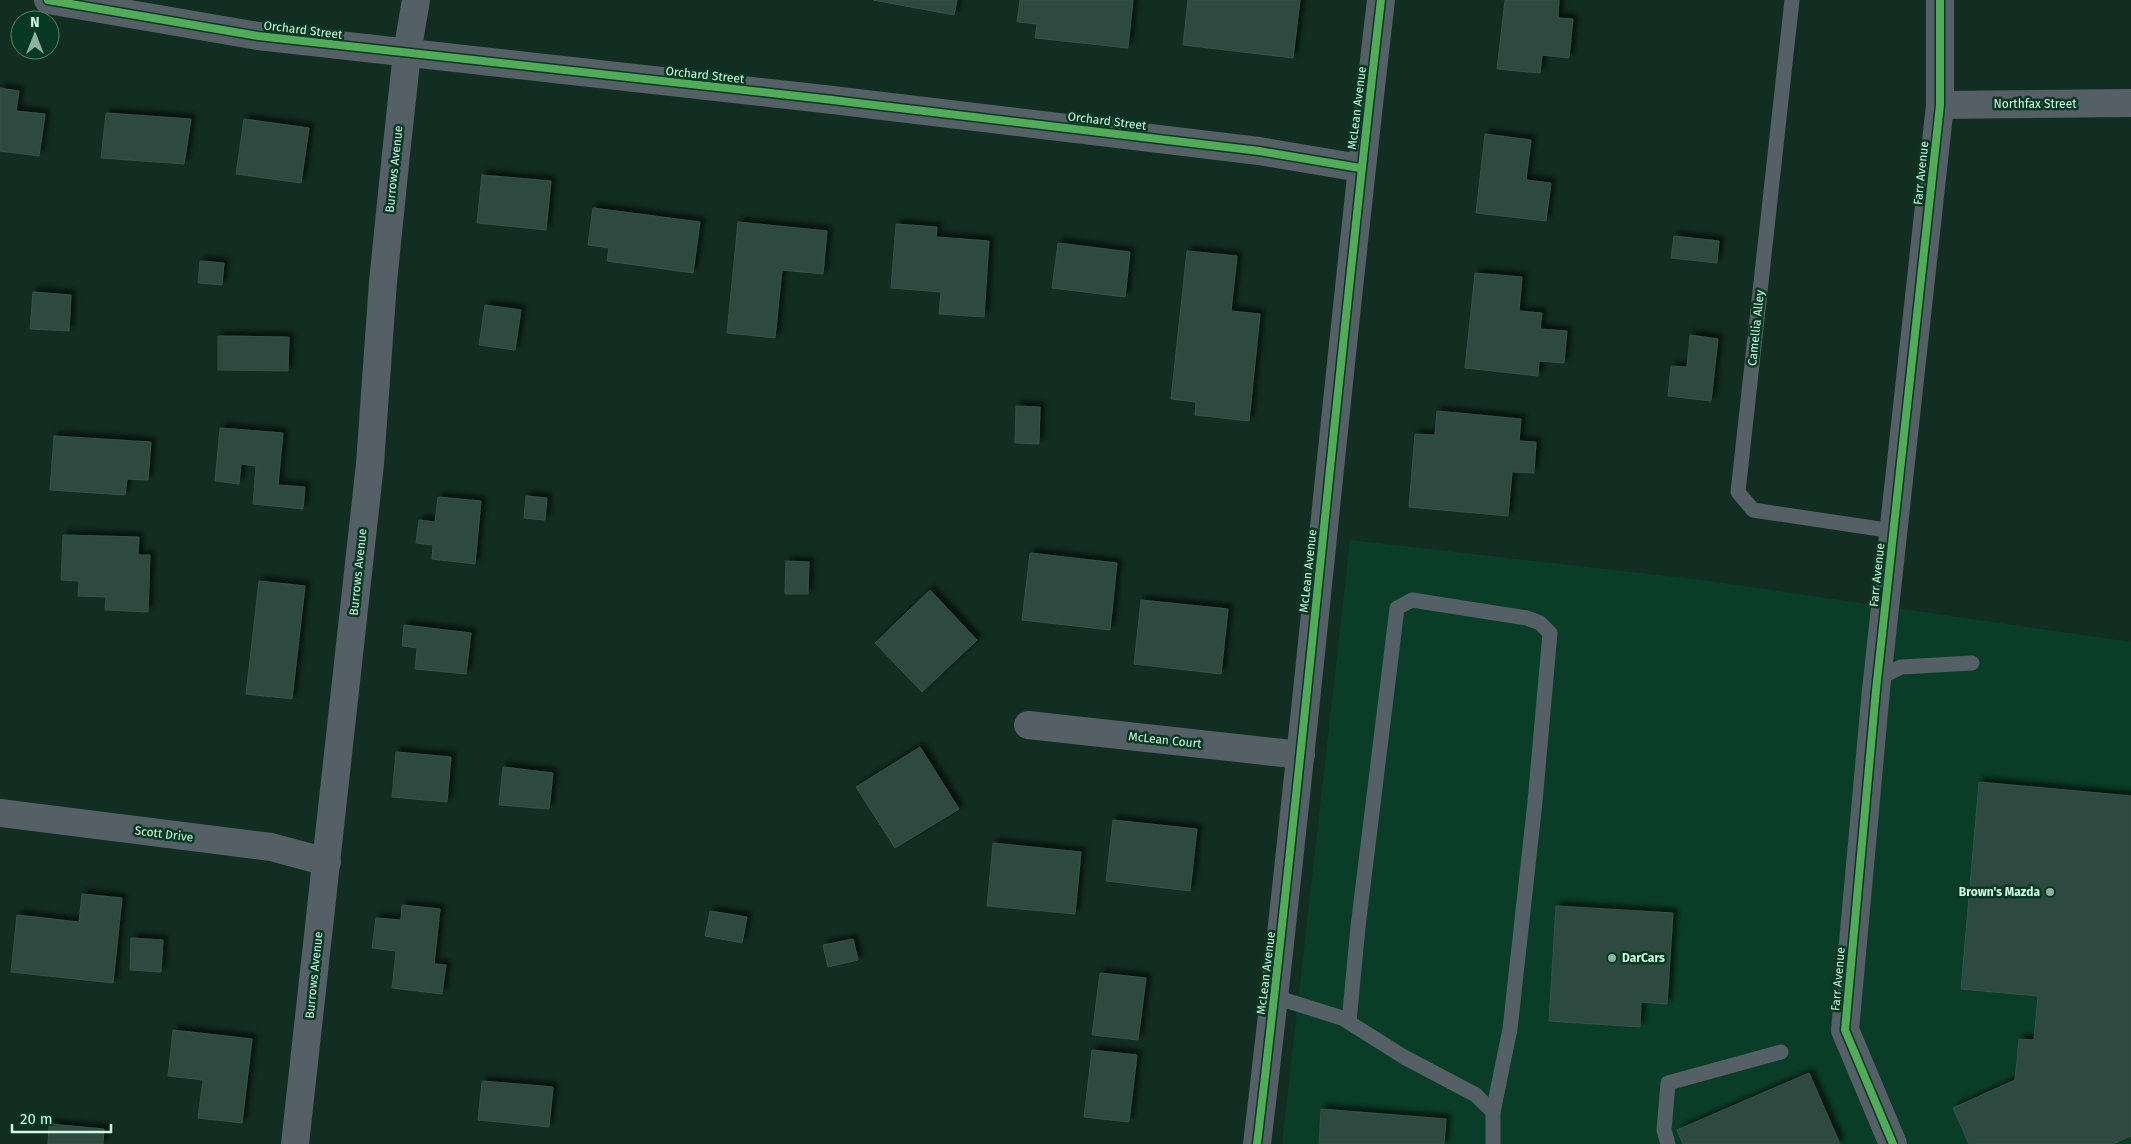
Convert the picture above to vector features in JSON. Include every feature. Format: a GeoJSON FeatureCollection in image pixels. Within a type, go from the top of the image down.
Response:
{"type":"FeatureCollection","features":[{"type":"Feature","properties":{"kind":"street","name":"Orchard Street"},"geometry":{"type":"LineString","coordinates":[[48,0],[258,36],[824,99],[1259,151],[1360,168]]}},
{"type":"Feature","properties":{"kind":"street","name":"Burrows Avenue"},"geometry":{"type":"LineString","coordinates":[[295,1144],[370,464],[383,282],[407,53],[416,0]]}},
{"type":"Feature","properties":{"kind":"street","name":"McLean Avenue"},"geometry":{"type":"LineString","coordinates":[[1257,1144],[1301,754],[1360,168],[1381,0]]}},
{"type":"Feature","properties":{"kind":"street","name":"Farr Avenue"},"geometry":{"type":"LineString","coordinates":[[1893,1144],[1845,1030],[1876,690],[1940,104],[1940,0]]}},
{"type":"Feature","properties":{"kind":"street","name":"Northfax Street"},"geometry":{"type":"LineString","coordinates":[[1940,104],[2131,103]]}},
{"type":"Feature","properties":{"kind":"street","name":"McLean Court"},"geometry":{"type":"LineString","coordinates":[[1028,725],[1301,754]]}},
{"type":"Feature","properties":{"kind":"street","name":"Scott Drive"},"geometry":{"type":"LineString","coordinates":[[0,813],[272,847],[327,862]]}},
{"type":"Feature","properties":{"kind":"lane","name":"Camellia Alley"},"geometry":{"type":"LineString","coordinates":[[1792,0],[1738,492],[1753,510],[1893,532]]}},
{"type":"Feature","properties":{"kind":"lane"},"geometry":{"type":"LineString","coordinates":[[1349,1022],[1359,917],[1397,608],[1412,600],[1527,618],[1540,623],[1550,632],[1535,802],[1510,1029],[1493,1112],[1493,1144]]}},
{"type":"Feature","properties":{"kind":"lane"},"geometry":{"type":"LineString","coordinates":[[1876,690],[1884,675],[1901,667],[1972,663]]}},
{"type":"Feature","properties":{"kind":"lane"},"geometry":{"type":"LineString","coordinates":[[1274,997],[1342,1018],[1404,1057],[1476,1095],[1493,1112]]}},
{"type":"Feature","properties":{"kind":"lane"},"geometry":{"type":"LineString","coordinates":[[1668,1144],[1664,1130],[1668,1082],[1782,1052]]}},
{"type":"Feature","properties":{"kind":"shaded area"},"geometry":{"type":"Polygon","coordinates":[[[1350,540],[1702,580],[2131,642],[2131,1144],[1282,1144],[1350,540]]]}},
{"type":"Feature","properties":{"kind":"building"},"geometry":{"type":"Polygon","coordinates":[[[873,0],[957,0],[954,15],[873,0]]]}},
{"type":"Feature","properties":{"kind":"building"},"geometry":{"type":"Polygon","coordinates":[[[1020,0],[1133,0],[1128,48],[1035,38],[1037,24],[1017,22],[1020,0]]]}},
{"type":"Feature","properties":{"kind":"building"},"geometry":{"type":"Polygon","coordinates":[[[1188,0],[1300,0],[1293,58],[1183,45],[1188,0]]]}},
{"type":"Feature","properties":{"kind":"building"},"geometry":{"type":"Polygon","coordinates":[[[1505,0],[1559,0],[1558,18],[1573,19],[1569,58],[1542,55],[1540,73],[1497,69],[1505,0]]]}},
{"type":"Feature","properties":{"kind":"building"},"geometry":{"type":"Polygon","coordinates":[[[0,88],[19,91],[16,111],[45,114],[39,156],[0,151],[0,88]]]}},
{"type":"Feature","properties":{"kind":"building"},"geometry":{"type":"Polygon","coordinates":[[[106,113],[191,119],[184,164],[101,158],[106,113]]]}},
{"type":"Feature","properties":{"kind":"building"},"geometry":{"type":"Polygon","coordinates":[[[244,119],[309,128],[301,183],[236,174],[244,119]]]}},
{"type":"Feature","properties":{"kind":"building"},"geometry":{"type":"Polygon","coordinates":[[[1485,134],[1531,140],[1526,180],[1551,183],[1546,221],[1476,213],[1485,134]]]}},
{"type":"Feature","properties":{"kind":"building"},"geometry":{"type":"Polygon","coordinates":[[[482,175],[551,181],[546,230],[477,223],[482,175]]]}},
{"type":"Feature","properties":{"kind":"building"},"geometry":{"type":"Polygon","coordinates":[[[593,208],[700,222],[693,273],[607,261],[609,248],[588,245],[593,208]]]}},
{"type":"Feature","properties":{"kind":"building"},"geometry":{"type":"Polygon","coordinates":[[[738,222],[827,231],[823,274],[782,270],[775,338],[727,333],[738,222]]]}},
{"type":"Feature","properties":{"kind":"building"},"geometry":{"type":"Polygon","coordinates":[[[896,224],[937,227],[936,237],[989,241],[984,317],[939,314],[941,292],[891,288],[896,224]]]}},
{"type":"Feature","properties":{"kind":"building"},"geometry":{"type":"Polygon","coordinates":[[[1674,236],[1719,241],[1717,263],[1671,258],[1674,236]]]}},
{"type":"Feature","properties":{"kind":"building"},"geometry":{"type":"Polygon","coordinates":[[[1058,243],[1130,252],[1125,297],[1052,288],[1058,243]]]}},
{"type":"Feature","properties":{"kind":"building"},"geometry":{"type":"Polygon","coordinates":[[[1187,251],[1237,256],[1231,311],[1260,314],[1249,421],[1195,415],[1196,402],[1171,399],[1187,251]]]}},
{"type":"Feature","properties":{"kind":"building"},"geometry":{"type":"Polygon","coordinates":[[[200,261],[224,263],[222,285],[198,283],[200,261]]]}},
{"type":"Feature","properties":{"kind":"building"},"geometry":{"type":"Polygon","coordinates":[[[1475,273],[1522,277],[1519,311],[1542,313],[1540,329],[1567,331],[1564,363],[1539,361],[1538,376],[1465,368],[1475,273]]]}},
{"type":"Feature","properties":{"kind":"building"},"geometry":{"type":"Polygon","coordinates":[[[33,292],[71,295],[69,331],[30,329],[33,292]]]}},
{"type":"Feature","properties":{"kind":"building"},"geometry":{"type":"Polygon","coordinates":[[[485,305],[521,310],[515,350],[479,345],[485,305]]]}},
{"type":"Feature","properties":{"kind":"building"},"geometry":{"type":"Polygon","coordinates":[[[1690,335],[1718,339],[1711,401],[1668,396],[1671,366],[1687,367],[1690,335]]]}},
{"type":"Feature","properties":{"kind":"building"},"geometry":{"type":"Polygon","coordinates":[[[218,336],[289,337],[288,371],[218,370],[218,336]]]}},
{"type":"Feature","properties":{"kind":"building"},"geometry":{"type":"Polygon","coordinates":[[[1016,406],[1040,407],[1039,444],[1015,443],[1016,406]]]}},
{"type":"Feature","properties":{"kind":"building"},"geometry":{"type":"Polygon","coordinates":[[[1437,411],[1521,419],[1519,441],[1536,442],[1534,473],[1512,472],[1508,516],[1409,507],[1415,434],[1435,435],[1437,411]]]}},
{"type":"Feature","properties":{"kind":"building"},"geometry":{"type":"Polygon","coordinates":[[[220,428],[283,433],[278,485],[305,487],[303,509],[253,504],[256,466],[241,464],[239,484],[215,481],[220,428]]]}},
{"type":"Feature","properties":{"kind":"building"},"geometry":{"type":"Polygon","coordinates":[[[54,436],[151,442],[148,480],[127,479],[125,495],[50,490],[54,436]]]}},
{"type":"Feature","properties":{"kind":"building"},"geometry":{"type":"Polygon","coordinates":[[[526,496],[547,498],[545,520],[524,518],[526,496]]]}},
{"type":"Feature","properties":{"kind":"building"},"geometry":{"type":"Polygon","coordinates":[[[438,497],[481,501],[475,564],[432,559],[433,545],[416,543],[419,520],[435,522],[438,497]]]}},
{"type":"Feature","properties":{"kind":"building"},"geometry":{"type":"Polygon","coordinates":[[[63,535],[139,537],[138,555],[150,555],[148,612],[105,610],[106,597],[78,596],[79,581],[61,580],[63,535]]]}},
{"type":"Feature","properties":{"kind":"building"},"geometry":{"type":"Polygon","coordinates":[[[1030,553],[1117,563],[1110,630],[1022,620],[1030,553]]]}},
{"type":"Feature","properties":{"kind":"building"},"geometry":{"type":"Polygon","coordinates":[[[786,561],[809,562],[808,594],[785,594],[786,561]]]}},
{"type":"Feature","properties":{"kind":"building"},"geometry":{"type":"Polygon","coordinates":[[[259,581],[305,586],[292,699],[246,694],[259,581]]]}},
{"type":"Feature","properties":{"kind":"building"},"geometry":{"type":"Polygon","coordinates":[[[930,590],[977,640],[922,692],[875,643],[930,590]]]}},
{"type":"Feature","properties":{"kind":"building"},"geometry":{"type":"Polygon","coordinates":[[[1141,600],[1228,609],[1221,674],[1134,664],[1141,600]]]}},
{"type":"Feature","properties":{"kind":"building"},"geometry":{"type":"Polygon","coordinates":[[[404,625],[471,633],[466,674],[415,669],[417,648],[402,646],[404,625]]]}},
{"type":"Feature","properties":{"kind":"building"},"geometry":{"type":"Polygon","coordinates":[[[920,747],[959,809],[895,848],[856,787],[920,747]]]}},
{"type":"Feature","properties":{"kind":"building"},"geometry":{"type":"Polygon","coordinates":[[[396,752],[451,757],[447,802],[392,797],[396,752]]]}},
{"type":"Feature","properties":{"kind":"building"},"geometry":{"type":"Polygon","coordinates":[[[503,767],[553,773],[549,809],[499,805],[503,767]]]}},
{"type":"Feature","properties":{"kind":"building","name":"Brown's Mazda"},"geometry":{"type":"Polygon","coordinates":[[[1979,782],[2131,796],[2131,1136],[2113,1144],[1969,1144],[1953,1108],[2015,1080],[2019,1039],[2034,1040],[2038,996],[1961,989],[1979,782]]]}},
{"type":"Feature","properties":{"kind":"building"},"geometry":{"type":"Polygon","coordinates":[[[1113,820],[1197,829],[1190,891],[1106,881],[1113,820]]]}},
{"type":"Feature","properties":{"kind":"building"},"geometry":{"type":"Polygon","coordinates":[[[993,843],[1081,852],[1075,914],[987,906],[993,843]]]}},
{"type":"Feature","properties":{"kind":"building"},"geometry":{"type":"Polygon","coordinates":[[[82,894],[122,898],[113,983],[11,972],[17,915],[79,922],[82,894]]]}},
{"type":"Feature","properties":{"kind":"building"},"geometry":{"type":"Polygon","coordinates":[[[402,905],[440,909],[434,964],[446,965],[442,994],[392,988],[396,951],[372,948],[376,918],[401,920],[402,905]]]}},
{"type":"Feature","properties":{"kind":"building","name":"DarCars"},"geometry":{"type":"Polygon","coordinates":[[[1556,906],[1673,913],[1667,1004],[1641,1002],[1640,1027],[1549,1021],[1556,906]]]}},
{"type":"Feature","properties":{"kind":"building"},"geometry":{"type":"Polygon","coordinates":[[[710,911],[747,917],[742,943],[705,936],[710,911]]]}},
{"type":"Feature","properties":{"kind":"building"},"geometry":{"type":"Polygon","coordinates":[[[131,938],[163,940],[161,972],[130,970],[131,938]]]}},
{"type":"Feature","properties":{"kind":"building"},"geometry":{"type":"Polygon","coordinates":[[[853,939],[858,960],[828,967],[823,945],[853,939]]]}},
{"type":"Feature","properties":{"kind":"building"},"geometry":{"type":"Polygon","coordinates":[[[1100,973],[1146,978],[1138,1040],[1092,1035],[1100,973]]]}},
{"type":"Feature","properties":{"kind":"building"},"geometry":{"type":"Polygon","coordinates":[[[173,1030],[252,1039],[242,1123],[198,1118],[203,1080],[168,1076],[173,1030]]]}},
{"type":"Feature","properties":{"kind":"building"},"geometry":{"type":"Polygon","coordinates":[[[1092,1050],[1137,1055],[1129,1122],[1084,1117],[1092,1050]]]}},
{"type":"Feature","properties":{"kind":"building"},"geometry":{"type":"Polygon","coordinates":[[[1809,1073],[1840,1144],[1683,1144],[1677,1130],[1809,1073]]]}},
{"type":"Feature","properties":{"kind":"building"},"geometry":{"type":"Polygon","coordinates":[[[482,1081],[553,1087],[549,1127],[478,1120],[482,1081]]]}},
{"type":"Feature","properties":{"kind":"building"},"geometry":{"type":"Polygon","coordinates":[[[1321,1109],[1446,1119],[1444,1144],[1319,1144],[1321,1109]]]}},
{"type":"Feature","properties":{"kind":"building"},"geometry":{"type":"Polygon","coordinates":[[[49,1124],[104,1129],[103,1144],[48,1144],[49,1124]]]}},
{"type":"Feature","properties":{"kind":"cycle path"},"geometry":{"type":"LineString","coordinates":[[48,0],[258,36],[824,99],[1259,151],[1360,168]]}},
{"type":"Feature","properties":{"kind":"cycle path"},"geometry":{"type":"LineString","coordinates":[[1257,1144],[1381,0]]}},
{"type":"Feature","properties":{"kind":"cycle path"},"geometry":{"type":"LineString","coordinates":[[1893,1144],[1845,1030],[1876,690],[1940,105],[1940,0]]}},
{"type":"Feature","properties":{"kind":"place","name":"Brown's Mazda"},"geometry":{"type":"Point","coordinates":[2050,892]}},
{"type":"Feature","properties":{"kind":"place","name":"DarCars"},"geometry":{"type":"Point","coordinates":[1612,958]}}]}
